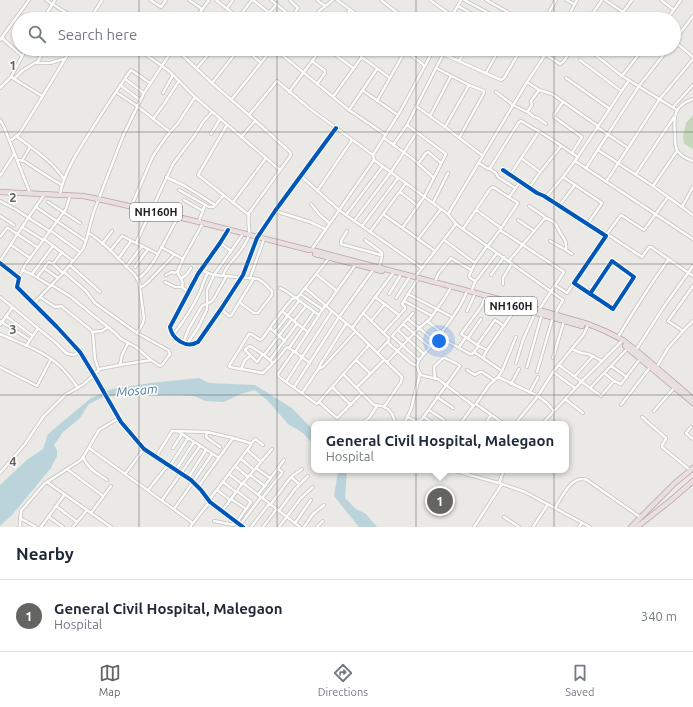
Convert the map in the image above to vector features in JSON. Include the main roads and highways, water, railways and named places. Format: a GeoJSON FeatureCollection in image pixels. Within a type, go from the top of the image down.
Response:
{"type":"FeatureCollection","features":[{"type":"Feature","properties":{"kind":"highway","name":"NH160H"},"geometry":{"type":"LineString","coordinates":[[0,192],[83,196],[98,199],[178,217],[379,268],[450,289],[469,293]]}},
{"type":"Feature","properties":{"kind":"highway","name":"NH160H"},"geometry":{"type":"LineString","coordinates":[[356,263],[400,276],[435,282],[485,298],[605,331],[623,340],[636,350],[674,387],[693,403]]}},
{"type":"Feature","properties":{"kind":"highway","name":"NH160H"},"geometry":{"type":"LineString","coordinates":[[554,316],[564,321],[588,326],[621,342],[693,399]]}},
{"type":"Feature","properties":{"kind":"highway"},"geometry":{"type":"LineString","coordinates":[[630,527],[692,469]]}},
{"type":"Feature","properties":{"kind":"highway"},"geometry":{"type":"LineString","coordinates":[[637,527],[693,481]]}},
{"type":"Feature","properties":{"kind":"water","name":"Mosam"},"geometry":{"type":"Polygon","coordinates":[[[199,378],[209,383],[255,385],[292,408],[311,428],[311,442],[303,433],[288,424],[268,401],[255,390],[241,394],[224,402],[205,401],[194,396],[175,395],[111,396],[101,398],[89,404],[80,418],[63,432],[54,445],[57,450],[57,456],[51,468],[12,515],[0,526],[0,485],[28,459],[43,449],[48,434],[91,398],[112,389],[199,378]]]}},
{"type":"Feature","properties":{"kind":"water"},"geometry":{"type":"Polygon","coordinates":[[[338,473],[347,473],[345,498],[356,509],[366,514],[377,527],[359,527],[334,496],[338,473]]]}},
{"type":"Feature","properties":{"kind":"place","name":"General Civil Hospital, Malegaon"},"geometry":{"type":"Point","coordinates":[440,501]}}]}
